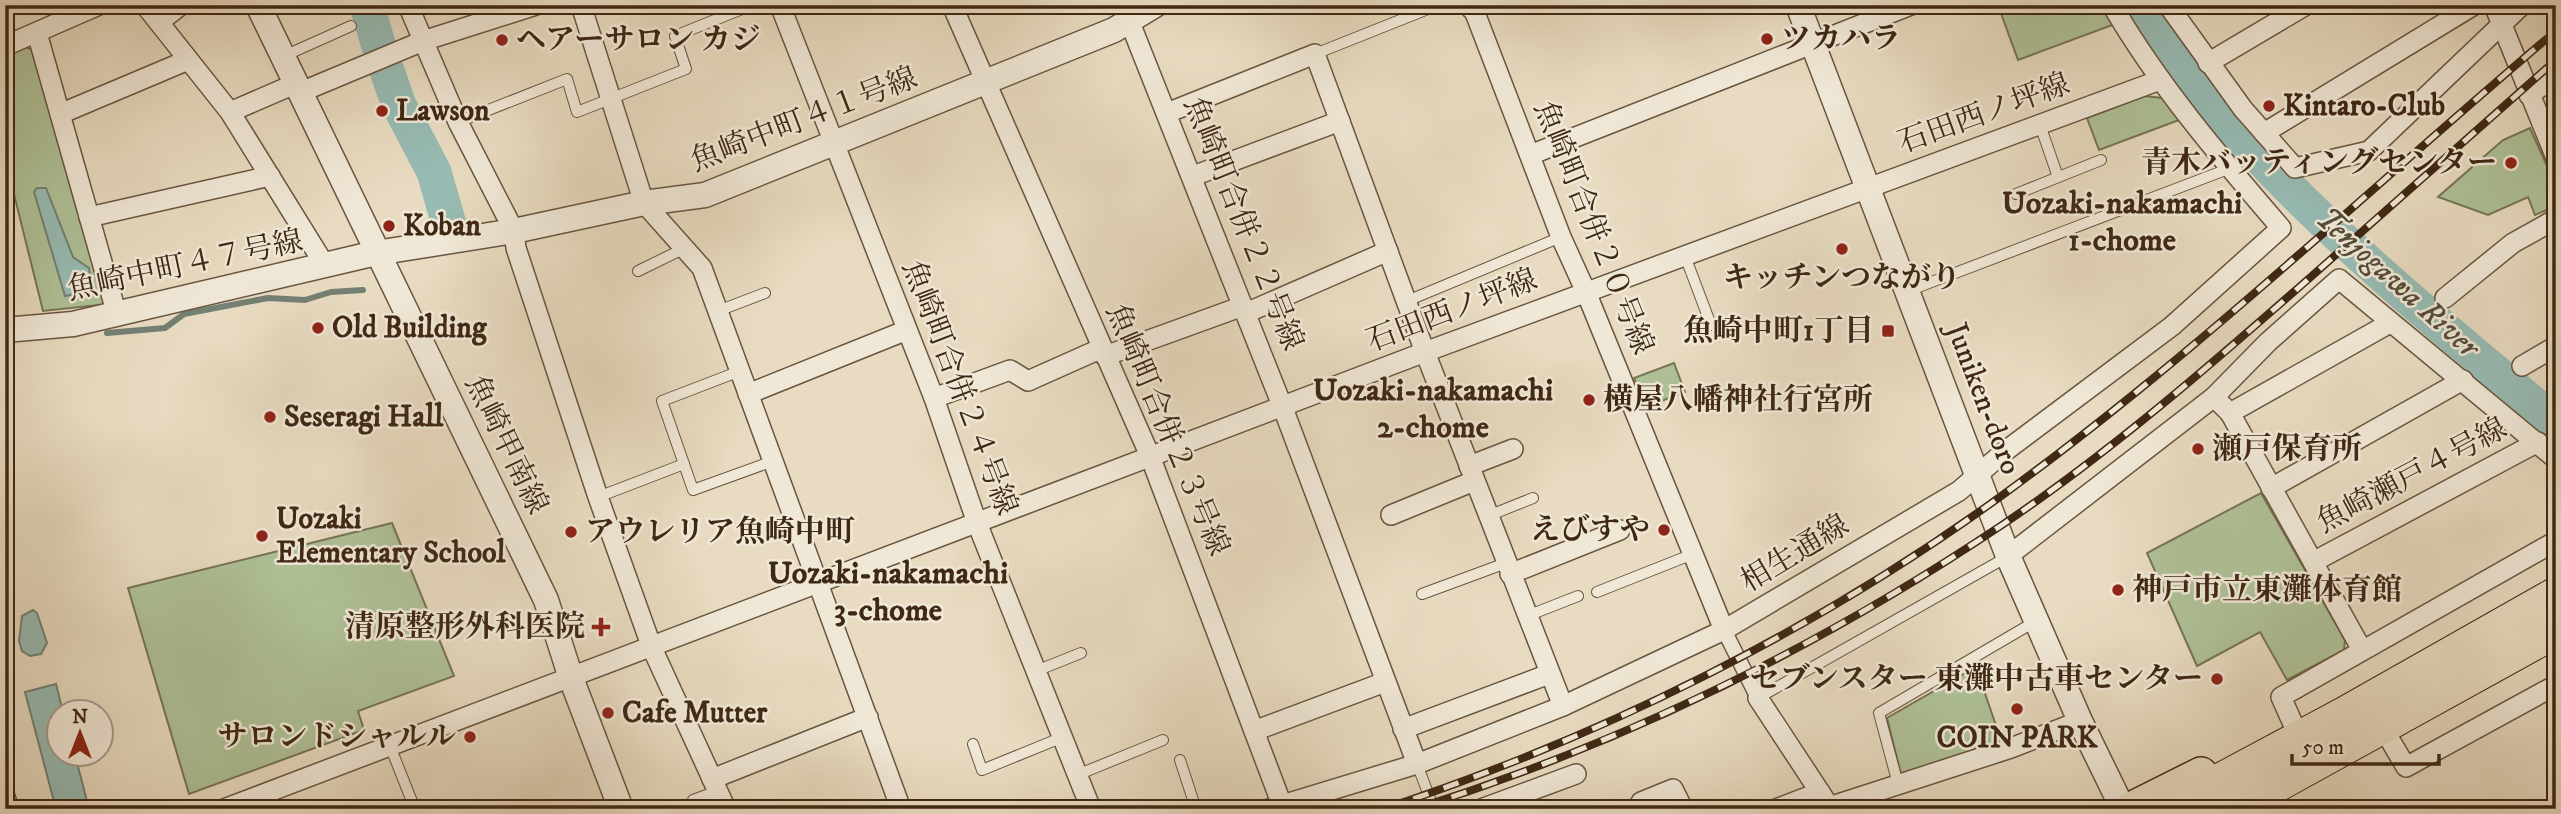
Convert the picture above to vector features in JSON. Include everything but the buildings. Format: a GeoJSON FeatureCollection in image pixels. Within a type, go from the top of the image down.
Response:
{"type":"FeatureCollection","features":[{"type":"Feature","properties":{"kind":"highway"},"geometry":{"type":"LineString","coordinates":[[2131,809],[2294,726],[2556,578]]}},
{"type":"Feature","properties":{"kind":"highway"},"geometry":{"type":"LineString","coordinates":[[2170,809],[2344,716],[2556,596]]}},
{"type":"Feature","properties":{"kind":"highway"},"geometry":{"type":"LineString","coordinates":[[2230,809],[2556,629]]}},
{"type":"Feature","properties":{"kind":"highway"},"geometry":{"type":"LineString","coordinates":[[2265,809],[2556,647]]}},
{"type":"Feature","properties":{"kind":"street"},"geometry":{"type":"LineString","coordinates":[[5,46],[99,5]]}},
{"type":"Feature","properties":{"kind":"street"},"geometry":{"type":"LineString","coordinates":[[145,5],[230,112],[326,267]]}},
{"type":"Feature","properties":{"kind":"street"},"geometry":{"type":"LineString","coordinates":[[159,22],[181,5]]}},
{"type":"Feature","properties":{"kind":"street","name":"魚崎甲南線"},"geometry":{"type":"LineString","coordinates":[[258,5],[546,600],[571,678],[621,809]]}},
{"type":"Feature","properties":{"kind":"street"},"geometry":{"type":"LineString","coordinates":[[408,5],[458,122],[514,231],[516,248],[598,497],[652,648],[719,793],[868,717]]}},
{"type":"Feature","properties":{"kind":"street"},"geometry":{"type":"LineString","coordinates":[[230,112],[423,41],[536,5]]}},
{"type":"Feature","properties":{"kind":"street"},"geometry":{"type":"LineString","coordinates":[[581,5],[644,203],[702,268],[901,809]]}},
{"type":"Feature","properties":{"kind":"street","name":"魚崎町合併２４号線"},"geometry":{"type":"LineString","coordinates":[[780,5],[934,398],[977,523],[1091,809]]}},
{"type":"Feature","properties":{"kind":"street","name":"魚崎町合併２３号線"},"geometry":{"type":"LineString","coordinates":[[952,5],[1150,456],[1254,731],[1275,807]]}},
{"type":"Feature","properties":{"kind":"street","name":"魚崎中町４１号線"},"geometry":{"type":"LineString","coordinates":[[376,253],[514,231],[644,203],[705,195],[1114,30],[1126,13],[1154,5]]}},
{"type":"Feature","properties":{"kind":"street","name":"Juniken-doro"},"geometry":{"type":"LineString","coordinates":[[1798,5],[2008,556],[2080,721],[2123,809]]}},
{"type":"Feature","properties":{"kind":"street"},"geometry":{"type":"LineString","coordinates":[[1530,155],[1911,5]]}},
{"type":"Feature","properties":{"kind":"street"},"geometry":{"type":"LineString","coordinates":[[2112,5],[2160,80],[2228,169]]}},
{"type":"Feature","properties":{"kind":"street"},"geometry":{"type":"LineString","coordinates":[[2168,5],[2208,63],[2295,168],[2369,151],[2502,27],[2522,5]]}},
{"type":"Feature","properties":{"kind":"street"},"geometry":{"type":"LineString","coordinates":[[2264,133],[2474,5]]}},
{"type":"Feature","properties":{"kind":"street"},"geometry":{"type":"LineString","coordinates":[[2494,5],[2556,158]]}},
{"type":"Feature","properties":{"kind":"street","name":"魚崎町合併２０号線"},"geometry":{"type":"LineString","coordinates":[[1474,6],[1561,237],[1724,631],[1758,698],[1827,802]]}},
{"type":"Feature","properties":{"kind":"street"},"geometry":{"type":"LineString","coordinates":[[2208,63],[2293,9]]}},
{"type":"Feature","properties":{"kind":"street","name":"魚崎町合併２２号線"},"geometry":{"type":"LineString","coordinates":[[1126,13],[1245,309],[1417,764]]}},
{"type":"Feature","properties":{"kind":"street"},"geometry":{"type":"LineString","coordinates":[[37,33],[117,315]]}},
{"type":"Feature","properties":{"kind":"street"},"geometry":{"type":"LineString","coordinates":[[1167,113],[1315,54],[1424,352],[1563,706]]}},
{"type":"Feature","properties":{"kind":"street"},"geometry":{"type":"LineString","coordinates":[[60,114],[188,60]]}},
{"type":"Feature","properties":{"kind":"street"},"geometry":{"type":"LineString","coordinates":[[2529,95],[2556,76]]}},
{"type":"Feature","properties":{"kind":"street","name":"石田西ノ坪線"},"geometry":{"type":"LineString","coordinates":[[231,807],[1424,352],[2160,80]]}},
{"type":"Feature","properties":{"kind":"street"},"geometry":{"type":"LineString","coordinates":[[1193,176],[1340,121]]}},
{"type":"Feature","properties":{"kind":"street","name":"相生通線"},"geometry":{"type":"LineString","coordinates":[[1275,807],[1417,764],[1563,706],[1724,631],[1959,491],[2172,326],[2251,258],[2281,228],[2228,169]]}},
{"type":"Feature","properties":{"kind":"street"},"geometry":{"type":"LineString","coordinates":[[89,217],[270,176]]}},
{"type":"Feature","properties":{"kind":"street"},"geometry":{"type":"LineString","coordinates":[[2445,298],[2512,243],[2556,219]]}},
{"type":"Feature","properties":{"kind":"street"},"geometry":{"type":"LineString","coordinates":[[934,398],[1010,370],[1028,381],[1104,352],[1245,309],[1388,251]]}},
{"type":"Feature","properties":{"kind":"street","name":"魚崎中町４７号線"},"geometry":{"type":"LineString","coordinates":[[5,330],[73,324],[117,315],[376,253]]}},
{"type":"Feature","properties":{"kind":"street"},"geometry":{"type":"LineString","coordinates":[[2008,556],[2214,397],[2268,342],[2339,279],[2556,459]]}},
{"type":"Feature","properties":{"kind":"street"},"geometry":{"type":"LineString","coordinates":[[2230,413],[2390,323]]}},
{"type":"Feature","properties":{"kind":"street"},"geometry":{"type":"LineString","coordinates":[[748,394],[907,330]]}},
{"type":"Feature","properties":{"kind":"street"},"geometry":{"type":"LineString","coordinates":[[2522,366],[2556,346]]}},
{"type":"Feature","properties":{"kind":"street"},"geometry":{"type":"LineString","coordinates":[[2271,488],[2463,380]]}},
{"type":"Feature","properties":{"kind":"street"},"geometry":{"type":"LineString","coordinates":[[2214,397],[2230,413],[2362,650]]}},
{"type":"Feature","properties":{"kind":"street","name":"魚崎瀬戸４号線"},"geometry":{"type":"LineString","coordinates":[[2313,562],[2538,442]]}},
{"type":"Feature","properties":{"kind":"street"},"geometry":{"type":"LineString","coordinates":[[1391,515],[1472,474],[1513,449]]}},
{"type":"Feature","properties":{"kind":"street"},"geometry":{"type":"LineString","coordinates":[[1508,568],[1620,530]]}},
{"type":"Feature","properties":{"kind":"street"},"geometry":{"type":"LineString","coordinates":[[2294,726],[2281,697],[2556,541]]}},
{"type":"Feature","properties":{"kind":"street"},"geometry":{"type":"LineString","coordinates":[[1403,729],[1549,674]]}},
{"type":"Feature","properties":{"kind":"street"},"geometry":{"type":"LineString","coordinates":[[1254,731],[1385,682]]}},
{"type":"Feature","properties":{"kind":"street"},"geometry":{"type":"LineString","coordinates":[[2390,740],[2406,767],[2556,685]]}},
{"type":"Feature","properties":{"kind":"street"},"geometry":{"type":"LineString","coordinates":[[1776,809],[1827,802],[1898,784],[2011,748],[2080,721]]}},
{"type":"Feature","properties":{"kind":"street"},"geometry":{"type":"LineString","coordinates":[[1481,809],[1576,774]]}},
{"type":"Feature","properties":{"kind":"street"},"geometry":{"type":"LineString","coordinates":[[1641,802],[1673,789],[1683,809]]}},
{"type":"Feature","properties":{"kind":"street"},"geometry":{"type":"LineString","coordinates":[[5,797],[9,809]]}},
{"type":"Feature","properties":{"kind":"lane"},"geometry":{"type":"LineString","coordinates":[[458,122],[567,79],[577,112],[611,99],[686,69],[675,36],[752,5]]}},
{"type":"Feature","properties":{"kind":"lane"},"geometry":{"type":"LineString","coordinates":[[1315,54],[1438,5]]}},
{"type":"Feature","properties":{"kind":"lane"},"geometry":{"type":"LineString","coordinates":[[284,56],[351,26]]}},
{"type":"Feature","properties":{"kind":"lane"},"geometry":{"type":"LineString","coordinates":[[2040,125],[2059,177]]}},
{"type":"Feature","properties":{"kind":"lane"},"geometry":{"type":"LineString","coordinates":[[2016,194],[2101,160]]}},
{"type":"Feature","properties":{"kind":"lane"},"geometry":{"type":"LineString","coordinates":[[1908,291],[2228,169]]}},
{"type":"Feature","properties":{"kind":"lane"},"geometry":{"type":"LineString","coordinates":[[1406,301],[1561,237]]}},
{"type":"Feature","properties":{"kind":"lane"},"geometry":{"type":"LineString","coordinates":[[638,271],[685,248]]}},
{"type":"Feature","properties":{"kind":"lane"},"geometry":{"type":"LineString","coordinates":[[1685,256],[1711,325]]}},
{"type":"Feature","properties":{"kind":"lane"},"geometry":{"type":"LineString","coordinates":[[718,310],[765,293]]}},
{"type":"Feature","properties":{"kind":"lane"},"geometry":{"type":"LineString","coordinates":[[740,370],[662,401],[693,490],[773,461]]}},
{"type":"Feature","properties":{"kind":"lane"},"geometry":{"type":"LineString","coordinates":[[598,497],[684,464]]}},
{"type":"Feature","properties":{"kind":"lane"},"geometry":{"type":"LineString","coordinates":[[1488,516],[1533,498]]}},
{"type":"Feature","properties":{"kind":"lane"},"geometry":{"type":"LineString","coordinates":[[1597,592],[1693,554]]}},
{"type":"Feature","properties":{"kind":"lane"},"geometry":{"type":"LineString","coordinates":[[1758,698],[2008,556]]}},
{"type":"Feature","properties":{"kind":"lane"},"geometry":{"type":"LineString","coordinates":[[1422,594],[1508,568]]}},
{"type":"Feature","properties":{"kind":"lane"},"geometry":{"type":"LineString","coordinates":[[1527,616],[1578,596]]}},
{"type":"Feature","properties":{"kind":"lane"},"geometry":{"type":"LineString","coordinates":[[1898,784],[1879,713],[2036,621]]}},
{"type":"Feature","properties":{"kind":"lane"},"geometry":{"type":"LineString","coordinates":[[1036,671],[1082,653]]}},
{"type":"Feature","properties":{"kind":"lane"},"geometry":{"type":"LineString","coordinates":[[973,744],[982,770],[1063,737]]}},
{"type":"Feature","properties":{"kind":"lane"},"geometry":{"type":"LineString","coordinates":[[1077,775],[1163,740]]}},
{"type":"Feature","properties":{"kind":"lane"},"geometry":{"type":"LineString","coordinates":[[390,746],[415,809]]}},
{"type":"Feature","properties":{"kind":"lane"},"geometry":{"type":"LineString","coordinates":[[1180,760],[1196,809]]}},
{"type":"Feature","properties":{"kind":"lane"},"geometry":{"type":"LineString","coordinates":[[1417,764],[1434,809]]}},
{"type":"Feature","properties":{"kind":"lane"},"geometry":{"type":"LineString","coordinates":[[693,800],[719,793]]}},
{"type":"Feature","properties":{"kind":"green space"},"geometry":{"type":"Polygon","coordinates":[[[1998,5],[2104,5],[2115,24],[2018,60],[1998,5]]]}},
{"type":"Feature","properties":{"kind":"green space"},"geometry":{"type":"Polygon","coordinates":[[[23,46],[38,52],[108,304],[43,311],[5,158],[5,54],[23,46]]]}},
{"type":"Feature","properties":{"kind":"green space"},"geometry":{"type":"Polygon","coordinates":[[[2145,96],[2162,98],[2179,120],[2099,150],[2087,118],[2145,96]]]}},
{"type":"Feature","properties":{"kind":"green space","name":"青木バッティングセンター"},"geometry":{"type":"Polygon","coordinates":[[[2530,128],[2556,186],[2556,206],[2535,215],[2528,197],[2488,215],[2438,197],[2503,140],[2530,128]]]}},
{"type":"Feature","properties":{"kind":"green space"},"geometry":{"type":"Polygon","coordinates":[[[1674,363],[1685,392],[1646,407],[1634,378],[1674,363]]]}},
{"type":"Feature","properties":{"kind":"green space"},"geometry":{"type":"Polygon","coordinates":[[[2261,493],[2345,640],[2344,650],[2287,680],[2260,632],[2197,666],[2147,553],[2261,493]]]}},
{"type":"Feature","properties":{"kind":"green space"},"geometry":{"type":"Polygon","coordinates":[[[392,523],[454,676],[358,711],[364,730],[189,794],[128,588],[392,523]]]}},
{"type":"Feature","properties":{"kind":"green space"},"geometry":{"type":"Polygon","coordinates":[[[1976,667],[2003,746],[1901,774],[1887,718],[1976,667]]]}},
{"type":"Feature","properties":{"kind":"water"},"geometry":{"type":"Polygon","coordinates":[[[37,188],[46,188],[73,257],[89,268],[92,291],[65,296],[34,192],[37,188]]]}},
{"type":"Feature","properties":{"kind":"water"},"geometry":{"type":"Polygon","coordinates":[[[33,610],[37,613],[47,643],[41,654],[30,656],[22,651],[19,641],[22,616],[33,610]]]}},
{"type":"Feature","properties":{"kind":"water"},"geometry":{"type":"Polygon","coordinates":[[[56,684],[60,698],[46,698],[46,768],[78,768],[89,809],[56,809],[25,692],[56,684]]]}},
{"type":"Feature","properties":{"kind":"waterway"},"geometry":{"type":"LineString","coordinates":[[367,5],[379,47]]}},
{"type":"Feature","properties":{"kind":"waterway","name":"Tenjogawa River"},"geometry":{"type":"LineString","coordinates":[[2142,5],[2182,64],[2228,122],[2278,176],[2388,280],[2556,423]]}},
{"type":"Feature","properties":{"kind":"waterway"},"geometry":{"type":"LineString","coordinates":[[387,71],[399,105],[434,172],[451,231]]}},
{"type":"Feature","properties":{"kind":"waterway"},"geometry":{"type":"LineString","coordinates":[[107,333],[165,328],[184,314],[268,298],[305,300],[331,292],[363,290]]}},
{"type":"Feature","properties":{"kind":"railway"},"geometry":{"type":"LineString","coordinates":[[1383,809],[1546,749],[1705,676],[1783,634],[1933,544],[2076,440],[2146,384],[2284,268],[2556,31]]}},
{"type":"Feature","properties":{"kind":"railway"},"geometry":{"type":"LineString","coordinates":[[1421,807],[1573,752],[1721,687],[1865,611],[2002,525],[2083,467],[2200,373],[2556,60]]}},
{"type":"Feature","properties":{"kind":"place","name":"ツカハラ"},"geometry":{"type":"Point","coordinates":[1767,39]}},
{"type":"Feature","properties":{"kind":"place","name":"ヘアーサロン カジ"},"geometry":{"type":"Point","coordinates":[502,40]}},
{"type":"Feature","properties":{"kind":"place","name":"Kintaro-Club"},"geometry":{"type":"Point","coordinates":[2269,106]}},
{"type":"Feature","properties":{"kind":"place","name":"Lawson"},"geometry":{"type":"Point","coordinates":[382,111]}},
{"type":"Feature","properties":{"kind":"place","name":"青木バッティングセンター"},"geometry":{"type":"Point","coordinates":[2511,163]}},
{"type":"Feature","properties":{"kind":"place","name":"Koban"},"geometry":{"type":"Point","coordinates":[389,226]}},
{"type":"Feature","properties":{"kind":"place","name":"キッチンつながり"},"geometry":{"type":"Point","coordinates":[1842,249]}},
{"type":"Feature","properties":{"kind":"place","name":"Old Building"},"geometry":{"type":"Point","coordinates":[318,328]}},
{"type":"Feature","properties":{"kind":"place","name":"魚崎中町1丁目"},"geometry":{"type":"Point","coordinates":[1888,331]}},
{"type":"Feature","properties":{"kind":"place","name":"横屋八幡神社行宮所"},"geometry":{"type":"Point","coordinates":[1589,400]}},
{"type":"Feature","properties":{"kind":"place","name":"Seseragi Hall"},"geometry":{"type":"Point","coordinates":[270,417]}},
{"type":"Feature","properties":{"kind":"place","name":"瀬戸保育所"},"geometry":{"type":"Point","coordinates":[2198,449]}},
{"type":"Feature","properties":{"kind":"place","name":"えびすや"},"geometry":{"type":"Point","coordinates":[1664,530]}},
{"type":"Feature","properties":{"kind":"place","name":"アウレリア魚崎中町"},"geometry":{"type":"Point","coordinates":[571,532]}},
{"type":"Feature","properties":{"kind":"place","name":"Uozaki Elementary School"},"geometry":{"type":"Point","coordinates":[262,536]}},
{"type":"Feature","properties":{"kind":"place","name":"神戸市立東灘体育館"},"geometry":{"type":"Point","coordinates":[2118,590]}},
{"type":"Feature","properties":{"kind":"place","name":"清原整形外科医院"},"geometry":{"type":"Point","coordinates":[601,627]}},
{"type":"Feature","properties":{"kind":"place","name":"セブンスター 東灘中古車センター"},"geometry":{"type":"Point","coordinates":[2217,679]}},
{"type":"Feature","properties":{"kind":"place","name":"COIN PARK"},"geometry":{"type":"Point","coordinates":[2017,709]}},
{"type":"Feature","properties":{"kind":"place","name":"Cafe Mutter"},"geometry":{"type":"Point","coordinates":[608,713]}},
{"type":"Feature","properties":{"kind":"place","name":"サロンドシャルル"},"geometry":{"type":"Point","coordinates":[470,737]}},
{"type":"Feature","properties":{"kind":"district","name":"Uozaki-nakamachi 1-chome"},"geometry":{"type":"Point","coordinates":[2122,222]}},
{"type":"Feature","properties":{"kind":"district","name":"Uozaki-nakamachi 2-chome"},"geometry":{"type":"Point","coordinates":[1433,410]}},
{"type":"Feature","properties":{"kind":"district","name":"Uozaki-nakamachi 3-chome"},"geometry":{"type":"Point","coordinates":[888,592]}}]}
